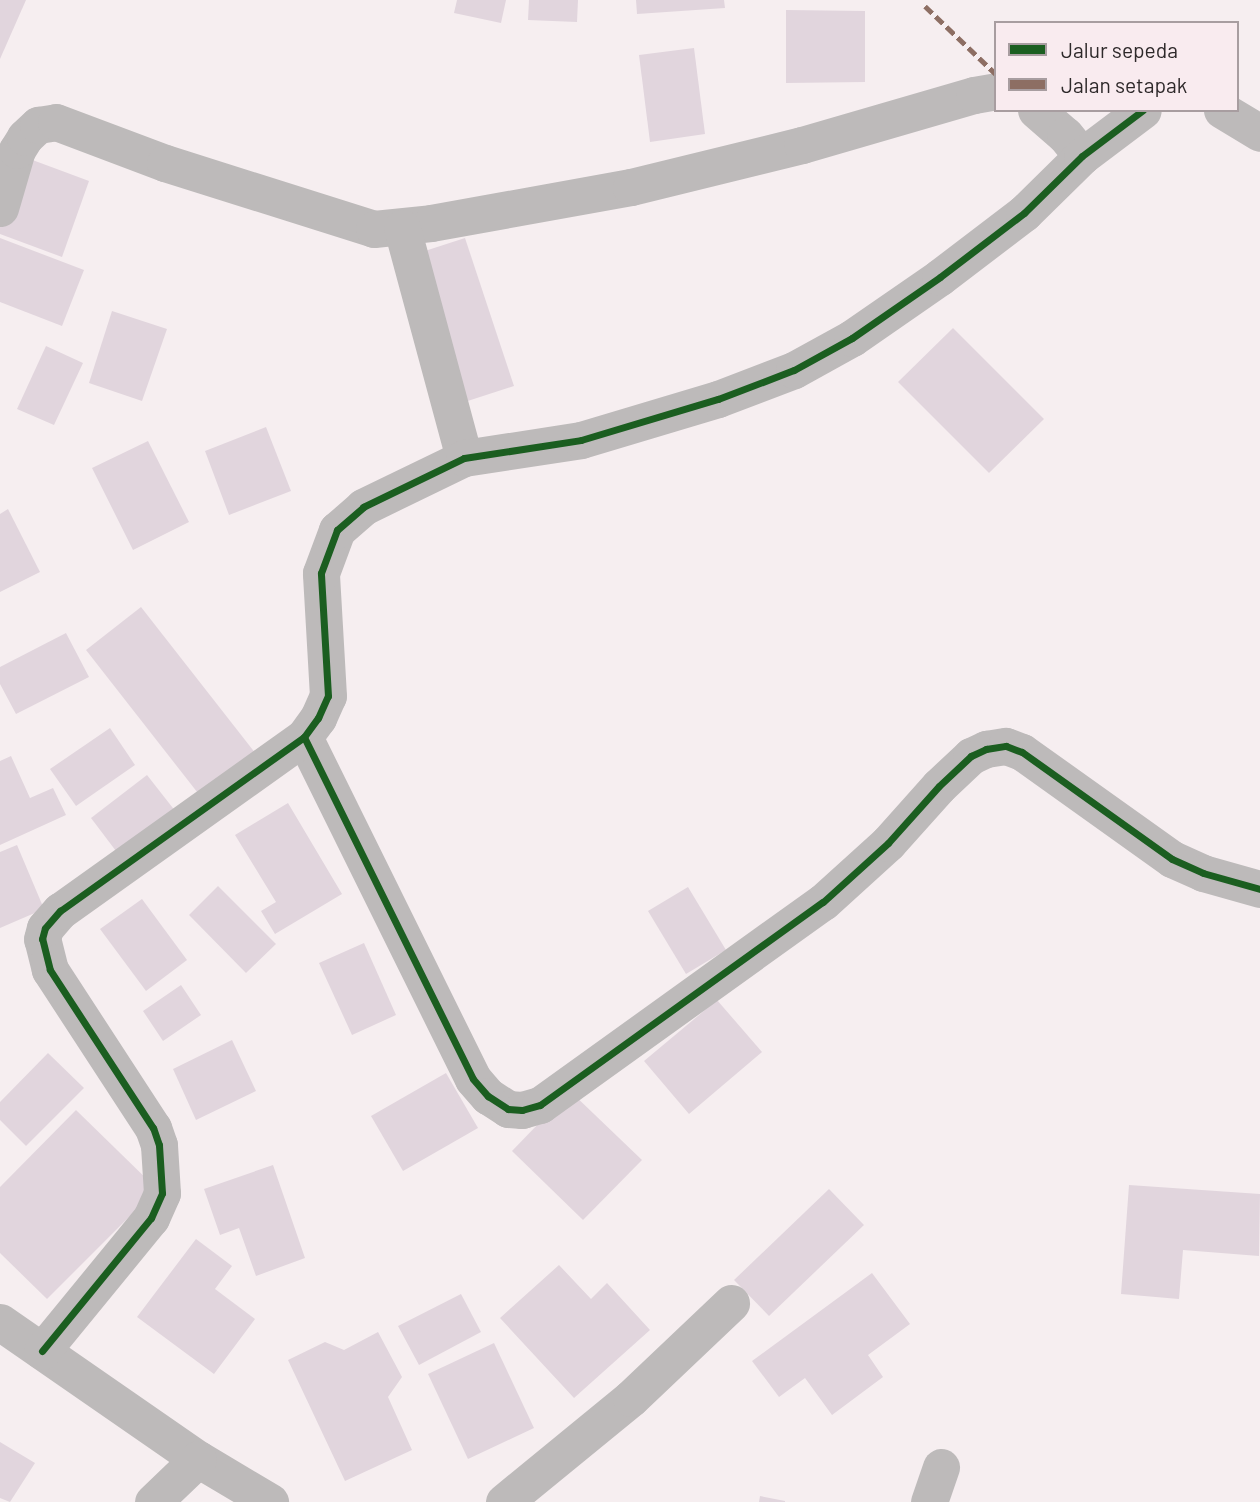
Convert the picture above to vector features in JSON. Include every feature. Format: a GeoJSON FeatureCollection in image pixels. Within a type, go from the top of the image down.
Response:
{"type":"FeatureCollection","features":[{"type":"Feature","properties":{"kind":"street"},"geometry":{"type":"LineString","coordinates":[[0,208],[17,150],[25,137],[38,125],[56,122],[165,163],[374,229],[402,228],[631,187],[802,145],[974,95],[994,92]]}},
{"type":"Feature","properties":{"kind":"street"},"geometry":{"type":"LineString","coordinates":[[1038,112],[1065,135],[1082,156]]}},
{"type":"Feature","properties":{"kind":"street"},"geometry":{"type":"LineString","coordinates":[[42,1351],[150,1218],[162,1193],[159,1145],[153,1128],[50,970],[42,939],[45,928],[60,911],[304,737],[318,718],[328,696],[321,573],[337,530],[363,507],[464,458],[581,439],[718,399],[794,370],[852,338],[940,277],[1024,213],[1082,156],[1140,112]]}},
{"type":"Feature","properties":{"kind":"street"},"geometry":{"type":"LineString","coordinates":[[1225,112],[1260,133]]}},
{"type":"Feature","properties":{"kind":"street"},"geometry":{"type":"LineString","coordinates":[[402,228],[464,458]]}},
{"type":"Feature","properties":{"kind":"street"},"geometry":{"type":"LineString","coordinates":[[304,737],[473,1079],[488,1096],[508,1109],[522,1110],[540,1105],[823,902],[888,843],[939,786],[971,756],[986,749],[1006,746],[1022,752],[1172,859],[1203,873],[1260,889]]}},
{"type":"Feature","properties":{"kind":"street"},"geometry":{"type":"LineString","coordinates":[[505,1502],[631,1398],[731,1303]]}},
{"type":"Feature","properties":{"kind":"street"},"geometry":{"type":"LineString","coordinates":[[0,1322],[198,1459],[270,1502]]}},
{"type":"Feature","properties":{"kind":"street"},"geometry":{"type":"LineString","coordinates":[[153,1502],[198,1459]]}},
{"type":"Feature","properties":{"kind":"street"},"geometry":{"type":"LineString","coordinates":[[929,1502],[942,1467]]}},
{"type":"Feature","properties":{"kind":"building"},"geometry":{"type":"Polygon","coordinates":[[[0,0],[26,0],[0,59],[0,0]]]}},
{"type":"Feature","properties":{"kind":"building"},"geometry":{"type":"Polygon","coordinates":[[[457,0],[506,0],[501,23],[454,13],[457,0]]]}},
{"type":"Feature","properties":{"kind":"building"},"geometry":{"type":"Polygon","coordinates":[[[529,0],[578,0],[577,22],[528,20],[529,0]]]}},
{"type":"Feature","properties":{"kind":"building"},"geometry":{"type":"Polygon","coordinates":[[[636,0],[724,0],[725,8],[637,14],[636,0]]]}},
{"type":"Feature","properties":{"kind":"building"},"geometry":{"type":"Polygon","coordinates":[[[786,10],[865,11],[865,82],[786,83],[786,10]]]}},
{"type":"Feature","properties":{"kind":"building"},"geometry":{"type":"Polygon","coordinates":[[[694,48],[705,134],[650,142],[639,55],[694,48]]]}},
{"type":"Feature","properties":{"kind":"building"},"geometry":{"type":"Polygon","coordinates":[[[11,152],[89,181],[62,257],[0,234],[0,182],[11,152]]]}},
{"type":"Feature","properties":{"kind":"building"},"geometry":{"type":"Polygon","coordinates":[[[0,238],[84,270],[62,326],[0,302],[0,238]]]}},
{"type":"Feature","properties":{"kind":"building"},"geometry":{"type":"Polygon","coordinates":[[[465,238],[514,386],[443,409],[394,261],[465,238]]]}},
{"type":"Feature","properties":{"kind":"building"},"geometry":{"type":"Polygon","coordinates":[[[112,311],[167,329],[142,401],[89,383],[112,311]]]}},
{"type":"Feature","properties":{"kind":"building"},"geometry":{"type":"Polygon","coordinates":[[[953,328],[1044,419],[989,473],[898,382],[953,328]]]}},
{"type":"Feature","properties":{"kind":"building"},"geometry":{"type":"Polygon","coordinates":[[[46,346],[83,363],[54,425],[17,409],[46,346]]]}},
{"type":"Feature","properties":{"kind":"building"},"geometry":{"type":"Polygon","coordinates":[[[266,427],[291,491],[229,515],[205,451],[266,427]]]}},
{"type":"Feature","properties":{"kind":"building"},"geometry":{"type":"Polygon","coordinates":[[[148,441],[189,522],[133,550],[92,468],[148,441]]]}},
{"type":"Feature","properties":{"kind":"building"},"geometry":{"type":"Polygon","coordinates":[[[8,509],[40,572],[0,592],[0,514],[8,509]]]}},
{"type":"Feature","properties":{"kind":"building"},"geometry":{"type":"Polygon","coordinates":[[[141,607],[256,754],[201,797],[86,650],[141,607]]]}},
{"type":"Feature","properties":{"kind":"building"},"geometry":{"type":"Polygon","coordinates":[[[66,633],[89,677],[16,714],[0,684],[0,667],[66,633]]]}},
{"type":"Feature","properties":{"kind":"building"},"geometry":{"type":"Polygon","coordinates":[[[110,728],[135,765],[76,806],[50,769],[110,728]]]}},
{"type":"Feature","properties":{"kind":"building"},"geometry":{"type":"Polygon","coordinates":[[[11,756],[30,798],[53,788],[66,815],[0,845],[0,761],[11,756]]]}},
{"type":"Feature","properties":{"kind":"building"},"geometry":{"type":"Polygon","coordinates":[[[147,775],[176,812],[119,855],[91,818],[147,775]]]}},
{"type":"Feature","properties":{"kind":"building"},"geometry":{"type":"Polygon","coordinates":[[[288,803],[342,894],[275,934],[261,911],[276,902],[235,835],[288,803]]]}},
{"type":"Feature","properties":{"kind":"building"},"geometry":{"type":"Polygon","coordinates":[[[17,845],[44,909],[0,928],[0,852],[17,845]]]}},
{"type":"Feature","properties":{"kind":"building"},"geometry":{"type":"Polygon","coordinates":[[[218,886],[276,944],[246,973],[189,915],[218,886]]]}},
{"type":"Feature","properties":{"kind":"building"},"geometry":{"type":"Polygon","coordinates":[[[688,887],[726,950],[686,974],[648,911],[688,887]]]}},
{"type":"Feature","properties":{"kind":"building"},"geometry":{"type":"Polygon","coordinates":[[[142,899],[187,960],[146,991],[100,929],[142,899]]]}},
{"type":"Feature","properties":{"kind":"building"},"geometry":{"type":"Polygon","coordinates":[[[364,943],[396,1015],[352,1035],[319,963],[364,943]]]}},
{"type":"Feature","properties":{"kind":"building"},"geometry":{"type":"Polygon","coordinates":[[[181,985],[201,1015],[163,1041],[143,1011],[181,985]]]}},
{"type":"Feature","properties":{"kind":"building"},"geometry":{"type":"Polygon","coordinates":[[[717,1000],[762,1052],[689,1114],[644,1061],[717,1000]]]}},
{"type":"Feature","properties":{"kind":"building"},"geometry":{"type":"Polygon","coordinates":[[[232,1040],[256,1091],[196,1120],[173,1069],[232,1040]]]}},
{"type":"Feature","properties":{"kind":"building"},"geometry":{"type":"Polygon","coordinates":[[[48,1053],[84,1088],[26,1146],[0,1120],[0,1102],[48,1053]]]}},
{"type":"Feature","properties":{"kind":"building"},"geometry":{"type":"Polygon","coordinates":[[[446,1073],[478,1128],[403,1171],[371,1116],[446,1073]]]}},
{"type":"Feature","properties":{"kind":"building"},"geometry":{"type":"Polygon","coordinates":[[[570,1091],[642,1160],[583,1220],[512,1151],[570,1091]]]}},
{"type":"Feature","properties":{"kind":"building"},"geometry":{"type":"Polygon","coordinates":[[[76,1110],[157,1189],[47,1299],[0,1253],[0,1187],[76,1110]]]}},
{"type":"Feature","properties":{"kind":"building"},"geometry":{"type":"Polygon","coordinates":[[[273,1165],[305,1258],[256,1276],[239,1228],[220,1235],[204,1189],[273,1165]]]}},
{"type":"Feature","properties":{"kind":"building"},"geometry":{"type":"Polygon","coordinates":[[[1129,1185],[1260,1194],[1259,1256],[1183,1250],[1179,1299],[1121,1294],[1129,1185]]]}},
{"type":"Feature","properties":{"kind":"building"},"geometry":{"type":"Polygon","coordinates":[[[829,1189],[864,1225],[769,1316],[734,1280],[829,1189]]]}},
{"type":"Feature","properties":{"kind":"building"},"geometry":{"type":"Polygon","coordinates":[[[196,1239],[232,1266],[215,1289],[255,1319],[214,1374],[137,1317],[196,1239]]]}},
{"type":"Feature","properties":{"kind":"building"},"geometry":{"type":"Polygon","coordinates":[[[559,1265],[591,1299],[607,1283],[650,1330],[574,1398],[500,1318],[559,1265]]]}},
{"type":"Feature","properties":{"kind":"building"},"geometry":{"type":"Polygon","coordinates":[[[872,1273],[910,1324],[868,1355],[883,1377],[832,1415],[805,1378],[779,1397],[752,1361],[872,1273]]]}},
{"type":"Feature","properties":{"kind":"building"},"geometry":{"type":"Polygon","coordinates":[[[461,1294],[481,1332],[419,1365],[398,1326],[461,1294]]]}},
{"type":"Feature","properties":{"kind":"building"},"geometry":{"type":"Polygon","coordinates":[[[378,1332],[402,1377],[388,1397],[412,1450],[345,1481],[288,1360],[325,1342],[344,1350],[378,1332]]]}},
{"type":"Feature","properties":{"kind":"building"},"geometry":{"type":"Polygon","coordinates":[[[494,1343],[534,1428],[468,1459],[428,1374],[494,1343]]]}},
{"type":"Feature","properties":{"kind":"building"},"geometry":{"type":"Polygon","coordinates":[[[0,1442],[35,1463],[10,1502],[0,1498],[0,1442]]]}},
{"type":"Feature","properties":{"kind":"building"},"geometry":{"type":"Polygon","coordinates":[[[760,1496],[785,1501],[785,1502],[759,1502],[760,1496]]]}},
{"type":"Feature","properties":{"kind":"marked path"},"geometry":{"type":"LineString","coordinates":[[925,6],[994,72]]}},
{"type":"Feature","properties":{"kind":"cycle path"},"geometry":{"type":"LineString","coordinates":[[42,1351],[151,1218],[162,1193],[159,1145],[153,1128],[50,970],[42,939],[45,928],[60,911],[304,737],[318,718],[328,696],[321,573],[337,530],[363,507],[464,458],[581,440],[718,399],[794,370],[852,338],[940,277],[1024,213],[1082,156],[1140,112]]}},
{"type":"Feature","properties":{"kind":"cycle path"},"geometry":{"type":"LineString","coordinates":[[304,737],[473,1079],[488,1096],[508,1109],[522,1110],[540,1105],[823,902],[888,843],[939,786],[971,756],[986,749],[1006,746],[1022,752],[1172,859],[1203,873],[1260,889]]}}]}
